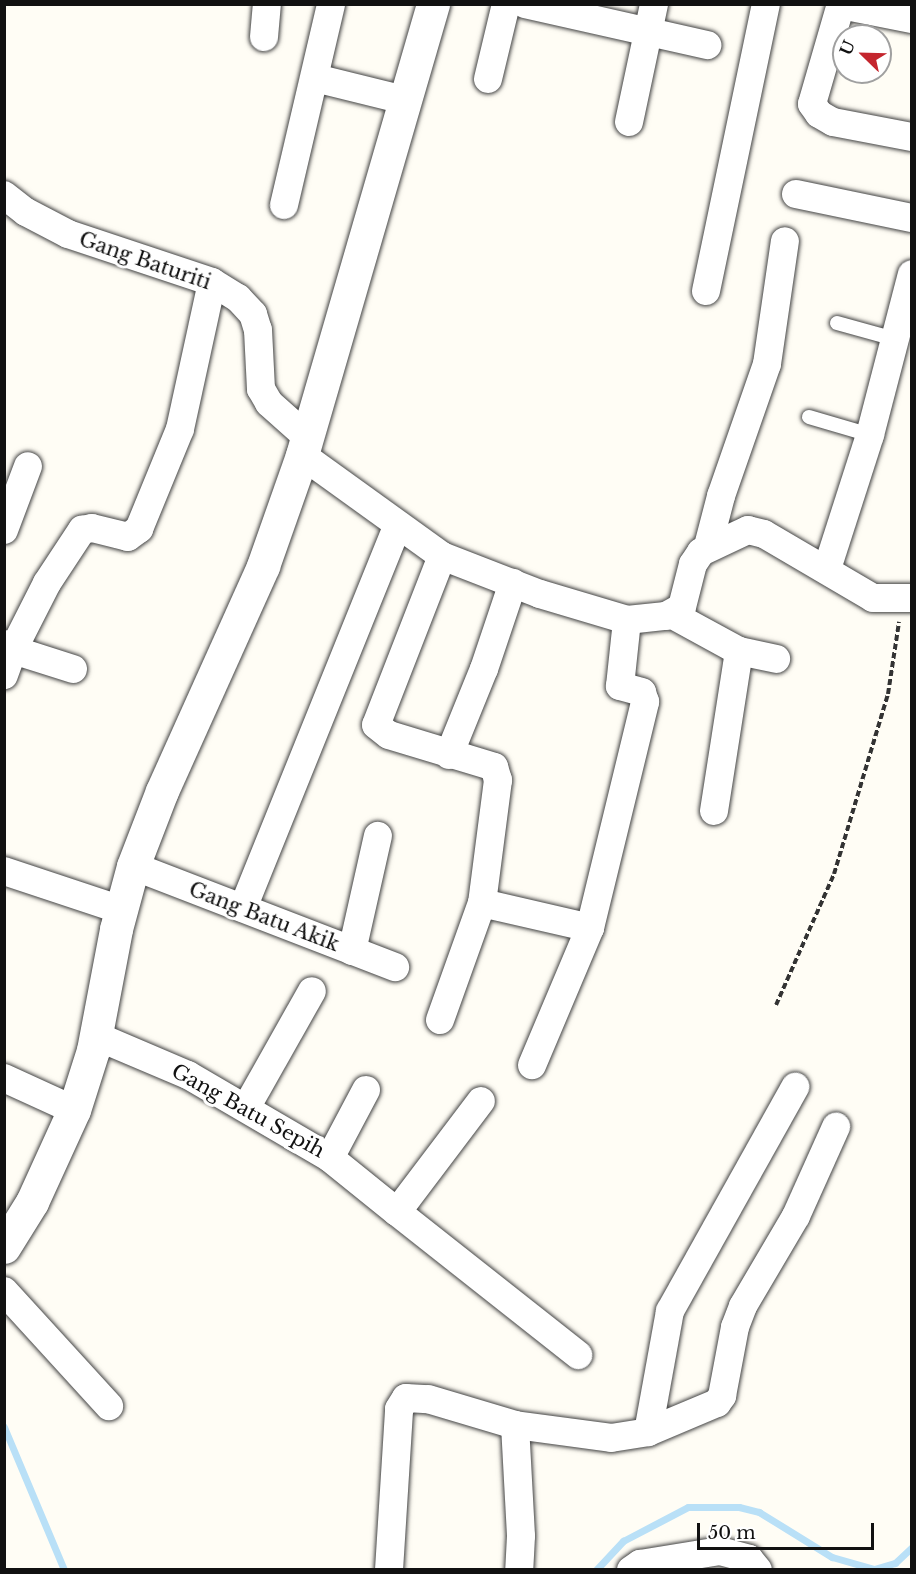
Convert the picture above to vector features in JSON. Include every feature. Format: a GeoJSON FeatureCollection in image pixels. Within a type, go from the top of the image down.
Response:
{"type":"FeatureCollection","features":[{"type":"Feature","properties":{"kind":"street"},"geometry":{"type":"LineString","coordinates":[[264,37],[267,4]]}},
{"type":"Feature","properties":{"kind":"street"},"geometry":{"type":"LineString","coordinates":[[284,205],[331,4]]}},
{"type":"Feature","properties":{"kind":"street"},"geometry":{"type":"LineString","coordinates":[[4,1247],[32,1202],[74,1110],[96,1036],[121,910],[133,866],[162,791],[263,566],[304,446],[433,4]]}},
{"type":"Feature","properties":{"kind":"street"},"geometry":{"type":"LineString","coordinates":[[488,79],[506,4]]}},
{"type":"Feature","properties":{"kind":"street"},"geometry":{"type":"LineString","coordinates":[[525,4],[651,17],[707,45]]}},
{"type":"Feature","properties":{"kind":"street"},"geometry":{"type":"LineString","coordinates":[[706,291],[766,4]]}},
{"type":"Feature","properties":{"kind":"street"},"geometry":{"type":"LineString","coordinates":[[912,19],[841,5],[812,104],[819,114],[832,122],[912,137]]}},
{"type":"Feature","properties":{"kind":"street"},"geometry":{"type":"LineString","coordinates":[[629,122],[651,17]]}},
{"type":"Feature","properties":{"kind":"street"},"geometry":{"type":"LineString","coordinates":[[315,78],[404,100]]}},
{"type":"Feature","properties":{"kind":"street"},"geometry":{"type":"LineString","coordinates":[[796,194],[912,219]]}},
{"type":"Feature","properties":{"kind":"street","name":"Gang Baturiti"},"geometry":{"type":"LineString","coordinates":[[4,195],[26,212],[68,234],[212,282],[238,298],[253,314],[258,330],[261,389],[269,403],[304,446],[397,526],[442,556],[513,583],[627,620]]}},
{"type":"Feature","properties":{"kind":"street"},"geometry":{"type":"LineString","coordinates":[[532,1065],[590,928],[645,702],[642,692],[620,686],[627,620],[671,614],[682,607],[693,564],[708,546],[721,496],[767,364],[785,241]]}},
{"type":"Feature","properties":{"kind":"street"},"geometry":{"type":"LineString","coordinates":[[827,569],[870,435],[912,274]]}},
{"type":"Feature","properties":{"kind":"street"},"geometry":{"type":"LineString","coordinates":[[73,669],[7,656],[47,583],[82,531],[93,528],[128,537],[139,530],[185,412],[212,282]]}},
{"type":"Feature","properties":{"kind":"street"},"geometry":{"type":"LineString","coordinates":[[4,530],[28,466]]}},
{"type":"Feature","properties":{"kind":"street"},"geometry":{"type":"LineString","coordinates":[[243,908],[397,526]]}},
{"type":"Feature","properties":{"kind":"street"},"geometry":{"type":"LineString","coordinates":[[708,546],[752,530],[827,569],[854,589],[873,597],[907,599]]}},
{"type":"Feature","properties":{"kind":"street"},"geometry":{"type":"LineString","coordinates":[[440,1020],[482,903],[498,780],[489,764],[389,735],[376,725],[442,556]]}},
{"type":"Feature","properties":{"kind":"street"},"geometry":{"type":"LineString","coordinates":[[449,754],[484,669],[513,583]]}},
{"type":"Feature","properties":{"kind":"street"},"geometry":{"type":"LineString","coordinates":[[671,614],[739,651],[776,658]]}},
{"type":"Feature","properties":{"kind":"street"},"geometry":{"type":"LineString","coordinates":[[714,811],[739,651]]}},
{"type":"Feature","properties":{"kind":"street"},"geometry":{"type":"LineString","coordinates":[[352,951],[378,836]]}},
{"type":"Feature","properties":{"kind":"street","name":"Gang Batu Akik"},"geometry":{"type":"LineString","coordinates":[[133,866],[395,967]]}},
{"type":"Feature","properties":{"kind":"street"},"geometry":{"type":"LineString","coordinates":[[4,871],[121,910]]}},
{"type":"Feature","properties":{"kind":"street"},"geometry":{"type":"LineString","coordinates":[[482,903],[590,928]]}},
{"type":"Feature","properties":{"kind":"street"},"geometry":{"type":"LineString","coordinates":[[246,1108],[312,991]]}},
{"type":"Feature","properties":{"kind":"street","name":"Gang Batu Sepih"},"geometry":{"type":"LineString","coordinates":[[96,1036],[188,1075],[330,1158],[366,1090]]}},
{"type":"Feature","properties":{"kind":"street"},"geometry":{"type":"LineString","coordinates":[[4,1078],[74,1110]]}},
{"type":"Feature","properties":{"kind":"street"},"geometry":{"type":"LineString","coordinates":[[648,1432],[670,1311],[795,1087]]}},
{"type":"Feature","properties":{"kind":"street"},"geometry":{"type":"LineString","coordinates":[[397,1212],[481,1101]]}},
{"type":"Feature","properties":{"kind":"street"},"geometry":{"type":"LineString","coordinates":[[389,1569],[400,1404],[411,1397],[420,1397],[515,1425],[611,1438],[648,1432],[710,1408],[723,1396],[735,1328],[743,1306],[796,1216],[836,1127]]}},
{"type":"Feature","properties":{"kind":"street"},"geometry":{"type":"LineString","coordinates":[[330,1158],[578,1355]]}},
{"type":"Feature","properties":{"kind":"street"},"geometry":{"type":"LineString","coordinates":[[4,1291],[109,1406]]}},
{"type":"Feature","properties":{"kind":"street"},"geometry":{"type":"LineString","coordinates":[[515,1425],[521,1536],[519,1569]]}},
{"type":"Feature","properties":{"kind":"street"},"geometry":{"type":"LineString","coordinates":[[631,1569],[640,1564],[720,1551],[749,1559],[758,1569]]}},
{"type":"Feature","properties":{"kind":"lane"},"geometry":{"type":"LineString","coordinates":[[837,323],[895,339]]}},
{"type":"Feature","properties":{"kind":"lane"},"geometry":{"type":"LineString","coordinates":[[809,417],[870,435]]}},
{"type":"Feature","properties":{"kind":"path"},"geometry":{"type":"LineString","coordinates":[[776,1005],[834,874],[888,694],[907,599]]}},
{"type":"Feature","properties":{"kind":"waterway"},"geometry":{"type":"LineString","coordinates":[[4,1427],[64,1570]]}},
{"type":"Feature","properties":{"kind":"waterway"},"geometry":{"type":"LineString","coordinates":[[596,1570],[623,1541],[688,1507],[739,1507],[759,1512],[832,1557],[874,1569],[895,1563],[912,1547]]}}]}
